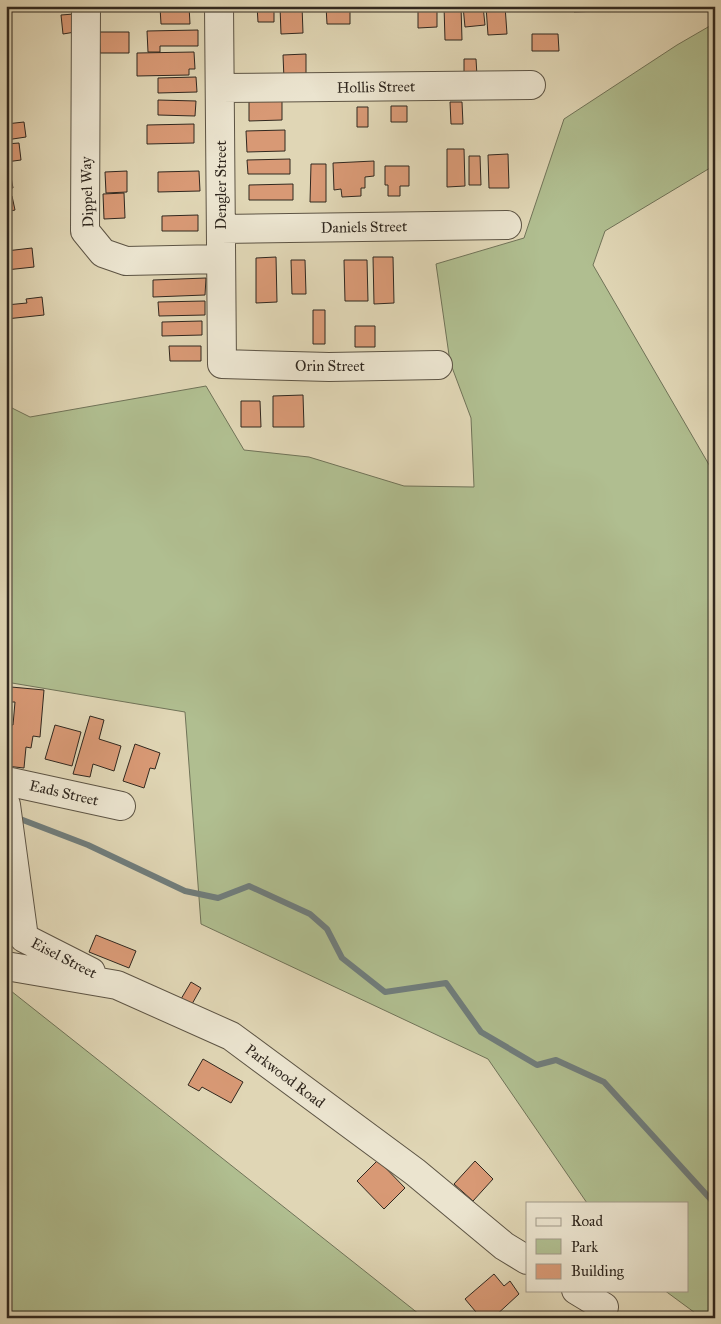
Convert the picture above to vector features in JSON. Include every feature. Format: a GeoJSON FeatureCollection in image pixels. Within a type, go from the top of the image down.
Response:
{"type":"FeatureCollection","features":[{"type":"Feature","properties":{"kind":"street","name":"Dippel Way"},"geometry":{"type":"LineString","coordinates":[[86,6],[85,231],[103,253],[126,261],[221,260]]}},
{"type":"Feature","properties":{"kind":"street","name":"Dengler Street"},"geometry":{"type":"LineString","coordinates":[[219,6],[222,364]]}},
{"type":"Feature","properties":{"kind":"street","name":"Hollis Street"},"geometry":{"type":"LineString","coordinates":[[221,88],[531,85]]}},
{"type":"Feature","properties":{"kind":"street","name":"Daniels Street"},"geometry":{"type":"LineString","coordinates":[[221,229],[507,225]]}},
{"type":"Feature","properties":{"kind":"street","name":"Orin Street"},"geometry":{"type":"LineString","coordinates":[[222,364],[330,367],[438,365]]}},
{"type":"Feature","properties":{"kind":"street","name":"Eads Street"},"geometry":{"type":"LineString","coordinates":[[6,780],[121,806]]}},
{"type":"Feature","properties":{"kind":"street","name":"Eisel Street"},"geometry":{"type":"LineString","coordinates":[[7,816],[9,854],[24,938],[117,985]]}},
{"type":"Feature","properties":{"kind":"street","name":"Parkwood Road"},"geometry":{"type":"LineString","coordinates":[[6,966],[117,985],[231,1036],[415,1172],[504,1246],[526,1259]]}},
{"type":"Feature","properties":{"kind":"street"},"geometry":{"type":"LineString","coordinates":[[579,1292],[604,1307]]}},
{"type":"Feature","properties":{"kind":"green space"},"geometry":{"type":"Polygon","coordinates":[[[715,23],[715,165],[605,231],[593,265],[715,475],[715,1318],[702,1318],[667,1292],[688,1292],[688,1202],[586,1202],[488,1059],[201,924],[185,712],[6,682],[6,405],[30,417],[206,386],[244,450],[309,457],[404,486],[474,487],[471,418],[450,362],[436,264],[524,238],[564,119],[677,45],[715,23]]]}},
{"type":"Feature","properties":{"kind":"green space"},"geometry":{"type":"Polygon","coordinates":[[[6,987],[424,1318],[6,1318],[6,987]]]}},
{"type":"Feature","properties":{"kind":"building"},"geometry":{"type":"Polygon","coordinates":[[[189,6],[190,24],[161,24],[160,7],[189,6]]]}},
{"type":"Feature","properties":{"kind":"building"},"geometry":{"type":"Polygon","coordinates":[[[257,6],[274,6],[274,22],[258,22],[257,6]]]}},
{"type":"Feature","properties":{"kind":"building"},"geometry":{"type":"Polygon","coordinates":[[[280,6],[302,6],[303,33],[281,34],[280,6]]]}},
{"type":"Feature","properties":{"kind":"building"},"geometry":{"type":"Polygon","coordinates":[[[326,6],[350,6],[350,24],[327,24],[326,6]]]}},
{"type":"Feature","properties":{"kind":"building"},"geometry":{"type":"Polygon","coordinates":[[[418,6],[437,6],[437,27],[418,28],[418,6]]]}},
{"type":"Feature","properties":{"kind":"building"},"geometry":{"type":"Polygon","coordinates":[[[444,6],[461,6],[462,40],[445,40],[444,6]]]}},
{"type":"Feature","properties":{"kind":"building"},"geometry":{"type":"Polygon","coordinates":[[[463,6],[483,6],[485,25],[465,27],[463,6]]]}},
{"type":"Feature","properties":{"kind":"building"},"geometry":{"type":"Polygon","coordinates":[[[486,6],[505,6],[507,34],[488,35],[486,6]]]}},
{"type":"Feature","properties":{"kind":"building"},"geometry":{"type":"Polygon","coordinates":[[[508,6],[525,6],[525,10],[508,11],[508,6]]]}},
{"type":"Feature","properties":{"kind":"building"},"geometry":{"type":"Polygon","coordinates":[[[574,6],[600,6],[600,11],[574,12],[574,6]]]}},
{"type":"Feature","properties":{"kind":"building"},"geometry":{"type":"Polygon","coordinates":[[[74,14],[75,32],[63,34],[61,15],[74,14]]]}},
{"type":"Feature","properties":{"kind":"building"},"geometry":{"type":"Polygon","coordinates":[[[198,30],[198,46],[160,46],[160,52],[148,52],[147,31],[198,30]]]}},
{"type":"Feature","properties":{"kind":"building"},"geometry":{"type":"Polygon","coordinates":[[[99,32],[129,32],[129,53],[100,53],[99,32]]]}},
{"type":"Feature","properties":{"kind":"building"},"geometry":{"type":"Polygon","coordinates":[[[532,34],[558,34],[559,51],[532,51],[532,34]]]}},
{"type":"Feature","properties":{"kind":"building"},"geometry":{"type":"Polygon","coordinates":[[[194,52],[195,69],[189,69],[189,75],[137,76],[137,53],[194,52]]]}},
{"type":"Feature","properties":{"kind":"building"},"geometry":{"type":"Polygon","coordinates":[[[306,54],[306,79],[284,79],[283,55],[306,54]]]}},
{"type":"Feature","properties":{"kind":"building"},"geometry":{"type":"Polygon","coordinates":[[[464,59],[476,59],[477,76],[464,78],[464,59]]]}},
{"type":"Feature","properties":{"kind":"building"},"geometry":{"type":"Polygon","coordinates":[[[196,77],[197,92],[158,93],[158,78],[196,77]]]}},
{"type":"Feature","properties":{"kind":"building"},"geometry":{"type":"Polygon","coordinates":[[[282,97],[282,120],[249,121],[249,98],[282,97]]]}},
{"type":"Feature","properties":{"kind":"building"},"geometry":{"type":"Polygon","coordinates":[[[158,100],[196,101],[195,116],[158,115],[158,100]]]}},
{"type":"Feature","properties":{"kind":"building"},"geometry":{"type":"Polygon","coordinates":[[[450,102],[462,102],[463,124],[451,124],[450,102]]]}},
{"type":"Feature","properties":{"kind":"building"},"geometry":{"type":"Polygon","coordinates":[[[391,106],[407,106],[407,122],[391,122],[391,106]]]}},
{"type":"Feature","properties":{"kind":"building"},"geometry":{"type":"Polygon","coordinates":[[[357,107],[368,107],[368,127],[357,127],[357,107]]]}},
{"type":"Feature","properties":{"kind":"building"},"geometry":{"type":"Polygon","coordinates":[[[24,122],[26,137],[6,140],[6,124],[24,122]]]}},
{"type":"Feature","properties":{"kind":"building"},"geometry":{"type":"Polygon","coordinates":[[[194,124],[194,143],[147,144],[147,125],[194,124]]]}},
{"type":"Feature","properties":{"kind":"building"},"geometry":{"type":"Polygon","coordinates":[[[285,130],[285,151],[247,152],[246,131],[285,130]]]}},
{"type":"Feature","properties":{"kind":"building"},"geometry":{"type":"Polygon","coordinates":[[[19,143],[21,160],[6,162],[6,144],[19,143]]]}},
{"type":"Feature","properties":{"kind":"building"},"geometry":{"type":"Polygon","coordinates":[[[447,149],[464,149],[465,186],[447,187],[447,149]]]}},
{"type":"Feature","properties":{"kind":"building"},"geometry":{"type":"Polygon","coordinates":[[[508,154],[509,188],[489,188],[488,155],[508,154]]]}},
{"type":"Feature","properties":{"kind":"building"},"geometry":{"type":"Polygon","coordinates":[[[469,156],[480,156],[481,185],[469,185],[469,156]]]}},
{"type":"Feature","properties":{"kind":"building"},"geometry":{"type":"Polygon","coordinates":[[[290,159],[290,174],[248,174],[247,160],[290,159]]]}},
{"type":"Feature","properties":{"kind":"building"},"geometry":{"type":"Polygon","coordinates":[[[374,161],[374,176],[365,177],[365,188],[361,188],[361,196],[342,197],[341,189],[334,190],[333,163],[374,161]]]}},
{"type":"Feature","properties":{"kind":"building"},"geometry":{"type":"Polygon","coordinates":[[[311,164],[326,164],[326,202],[310,202],[311,164]]]}},
{"type":"Feature","properties":{"kind":"building"},"geometry":{"type":"Polygon","coordinates":[[[385,166],[409,166],[409,186],[400,186],[400,196],[388,196],[388,185],[385,185],[385,166]]]}},
{"type":"Feature","properties":{"kind":"building"},"geometry":{"type":"Polygon","coordinates":[[[127,171],[127,192],[106,193],[105,172],[127,171]]]}},
{"type":"Feature","properties":{"kind":"building"},"geometry":{"type":"Polygon","coordinates":[[[199,171],[200,191],[158,192],[158,172],[199,171]]]}},
{"type":"Feature","properties":{"kind":"building"},"geometry":{"type":"Polygon","coordinates":[[[6,172],[10,172],[13,188],[6,188],[6,172]]]}},
{"type":"Feature","properties":{"kind":"building"},"geometry":{"type":"Polygon","coordinates":[[[293,184],[293,200],[249,200],[249,185],[293,184]]]}},
{"type":"Feature","properties":{"kind":"building"},"geometry":{"type":"Polygon","coordinates":[[[124,193],[125,218],[104,219],[103,194],[124,193]]]}},
{"type":"Feature","properties":{"kind":"building"},"geometry":{"type":"Polygon","coordinates":[[[12,196],[15,210],[6,212],[6,197],[12,196]]]}},
{"type":"Feature","properties":{"kind":"building"},"geometry":{"type":"Polygon","coordinates":[[[198,215],[198,231],[162,231],[162,216],[198,215]]]}},
{"type":"Feature","properties":{"kind":"building"},"geometry":{"type":"Polygon","coordinates":[[[32,248],[34,267],[6,270],[6,251],[32,248]]]}},
{"type":"Feature","properties":{"kind":"building"},"geometry":{"type":"Polygon","coordinates":[[[276,257],[277,302],[256,303],[256,258],[276,257]]]}},
{"type":"Feature","properties":{"kind":"building"},"geometry":{"type":"Polygon","coordinates":[[[373,257],[393,257],[394,303],[374,304],[373,257]]]}},
{"type":"Feature","properties":{"kind":"building"},"geometry":{"type":"Polygon","coordinates":[[[291,260],[305,260],[306,294],[292,294],[291,260]]]}},
{"type":"Feature","properties":{"kind":"building"},"geometry":{"type":"Polygon","coordinates":[[[344,260],[367,260],[368,301],[345,301],[344,260]]]}},
{"type":"Feature","properties":{"kind":"building"},"geometry":{"type":"Polygon","coordinates":[[[206,278],[205,295],[153,297],[153,280],[206,278]]]}},
{"type":"Feature","properties":{"kind":"building"},"geometry":{"type":"Polygon","coordinates":[[[42,297],[44,315],[6,319],[6,305],[27,303],[26,299],[42,297]]]}},
{"type":"Feature","properties":{"kind":"building"},"geometry":{"type":"Polygon","coordinates":[[[205,301],[205,315],[159,316],[158,302],[205,301]]]}},
{"type":"Feature","properties":{"kind":"building"},"geometry":{"type":"Polygon","coordinates":[[[313,310],[325,310],[325,344],[313,344],[313,310]]]}},
{"type":"Feature","properties":{"kind":"building"},"geometry":{"type":"Polygon","coordinates":[[[202,321],[202,335],[162,336],[162,322],[202,321]]]}},
{"type":"Feature","properties":{"kind":"building"},"geometry":{"type":"Polygon","coordinates":[[[355,326],[375,326],[375,347],[355,347],[355,326]]]}},
{"type":"Feature","properties":{"kind":"building"},"geometry":{"type":"Polygon","coordinates":[[[169,346],[201,346],[201,361],[170,361],[169,346]]]}},
{"type":"Feature","properties":{"kind":"building"},"geometry":{"type":"Polygon","coordinates":[[[303,395],[304,427],[273,427],[273,396],[303,395]]]}},
{"type":"Feature","properties":{"kind":"building"},"geometry":{"type":"Polygon","coordinates":[[[241,401],[260,401],[261,427],[241,427],[241,401]]]}},
{"type":"Feature","properties":{"kind":"building"},"geometry":{"type":"Polygon","coordinates":[[[11,687],[44,690],[40,737],[33,736],[31,748],[26,747],[24,768],[6,766],[6,724],[13,725],[15,702],[10,702],[11,687]]]}},
{"type":"Feature","properties":{"kind":"building"},"geometry":{"type":"Polygon","coordinates":[[[90,716],[104,720],[99,739],[121,746],[114,771],[93,764],[90,777],[73,774],[90,716]]]}},
{"type":"Feature","properties":{"kind":"building"},"geometry":{"type":"Polygon","coordinates":[[[55,725],[81,732],[72,766],[45,759],[55,725]]]}},
{"type":"Feature","properties":{"kind":"building"},"geometry":{"type":"Polygon","coordinates":[[[135,744],[160,753],[155,769],[150,768],[144,788],[123,781],[135,744]]]}},
{"type":"Feature","properties":{"kind":"building"},"geometry":{"type":"Polygon","coordinates":[[[96,935],[136,951],[129,968],[89,952],[96,935]]]}},
{"type":"Feature","properties":{"kind":"building"},"geometry":{"type":"Polygon","coordinates":[[[191,982],[201,988],[192,1004],[181,999],[191,982]]]}},
{"type":"Feature","properties":{"kind":"building"},"geometry":{"type":"Polygon","coordinates":[[[203,1059],[243,1082],[231,1103],[202,1087],[199,1091],[188,1085],[203,1059]]]}},
{"type":"Feature","properties":{"kind":"building"},"geometry":{"type":"Polygon","coordinates":[[[378,1160],[405,1188],[384,1209],[357,1181],[378,1160]]]}},
{"type":"Feature","properties":{"kind":"building"},"geometry":{"type":"Polygon","coordinates":[[[475,1161],[493,1179],[473,1201],[454,1184],[475,1161]]]}},
{"type":"Feature","properties":{"kind":"building"},"geometry":{"type":"Polygon","coordinates":[[[494,1274],[504,1286],[510,1281],[519,1294],[493,1318],[481,1318],[465,1299],[494,1274]]]}},
{"type":"Feature","properties":{"kind":"waterway"},"geometry":{"type":"LineString","coordinates":[[15,817],[88,845],[185,891],[218,898],[249,886],[310,914],[327,929],[342,958],[385,992],[446,983],[481,1032],[537,1065],[556,1060],[604,1082],[715,1204]]}}]}
